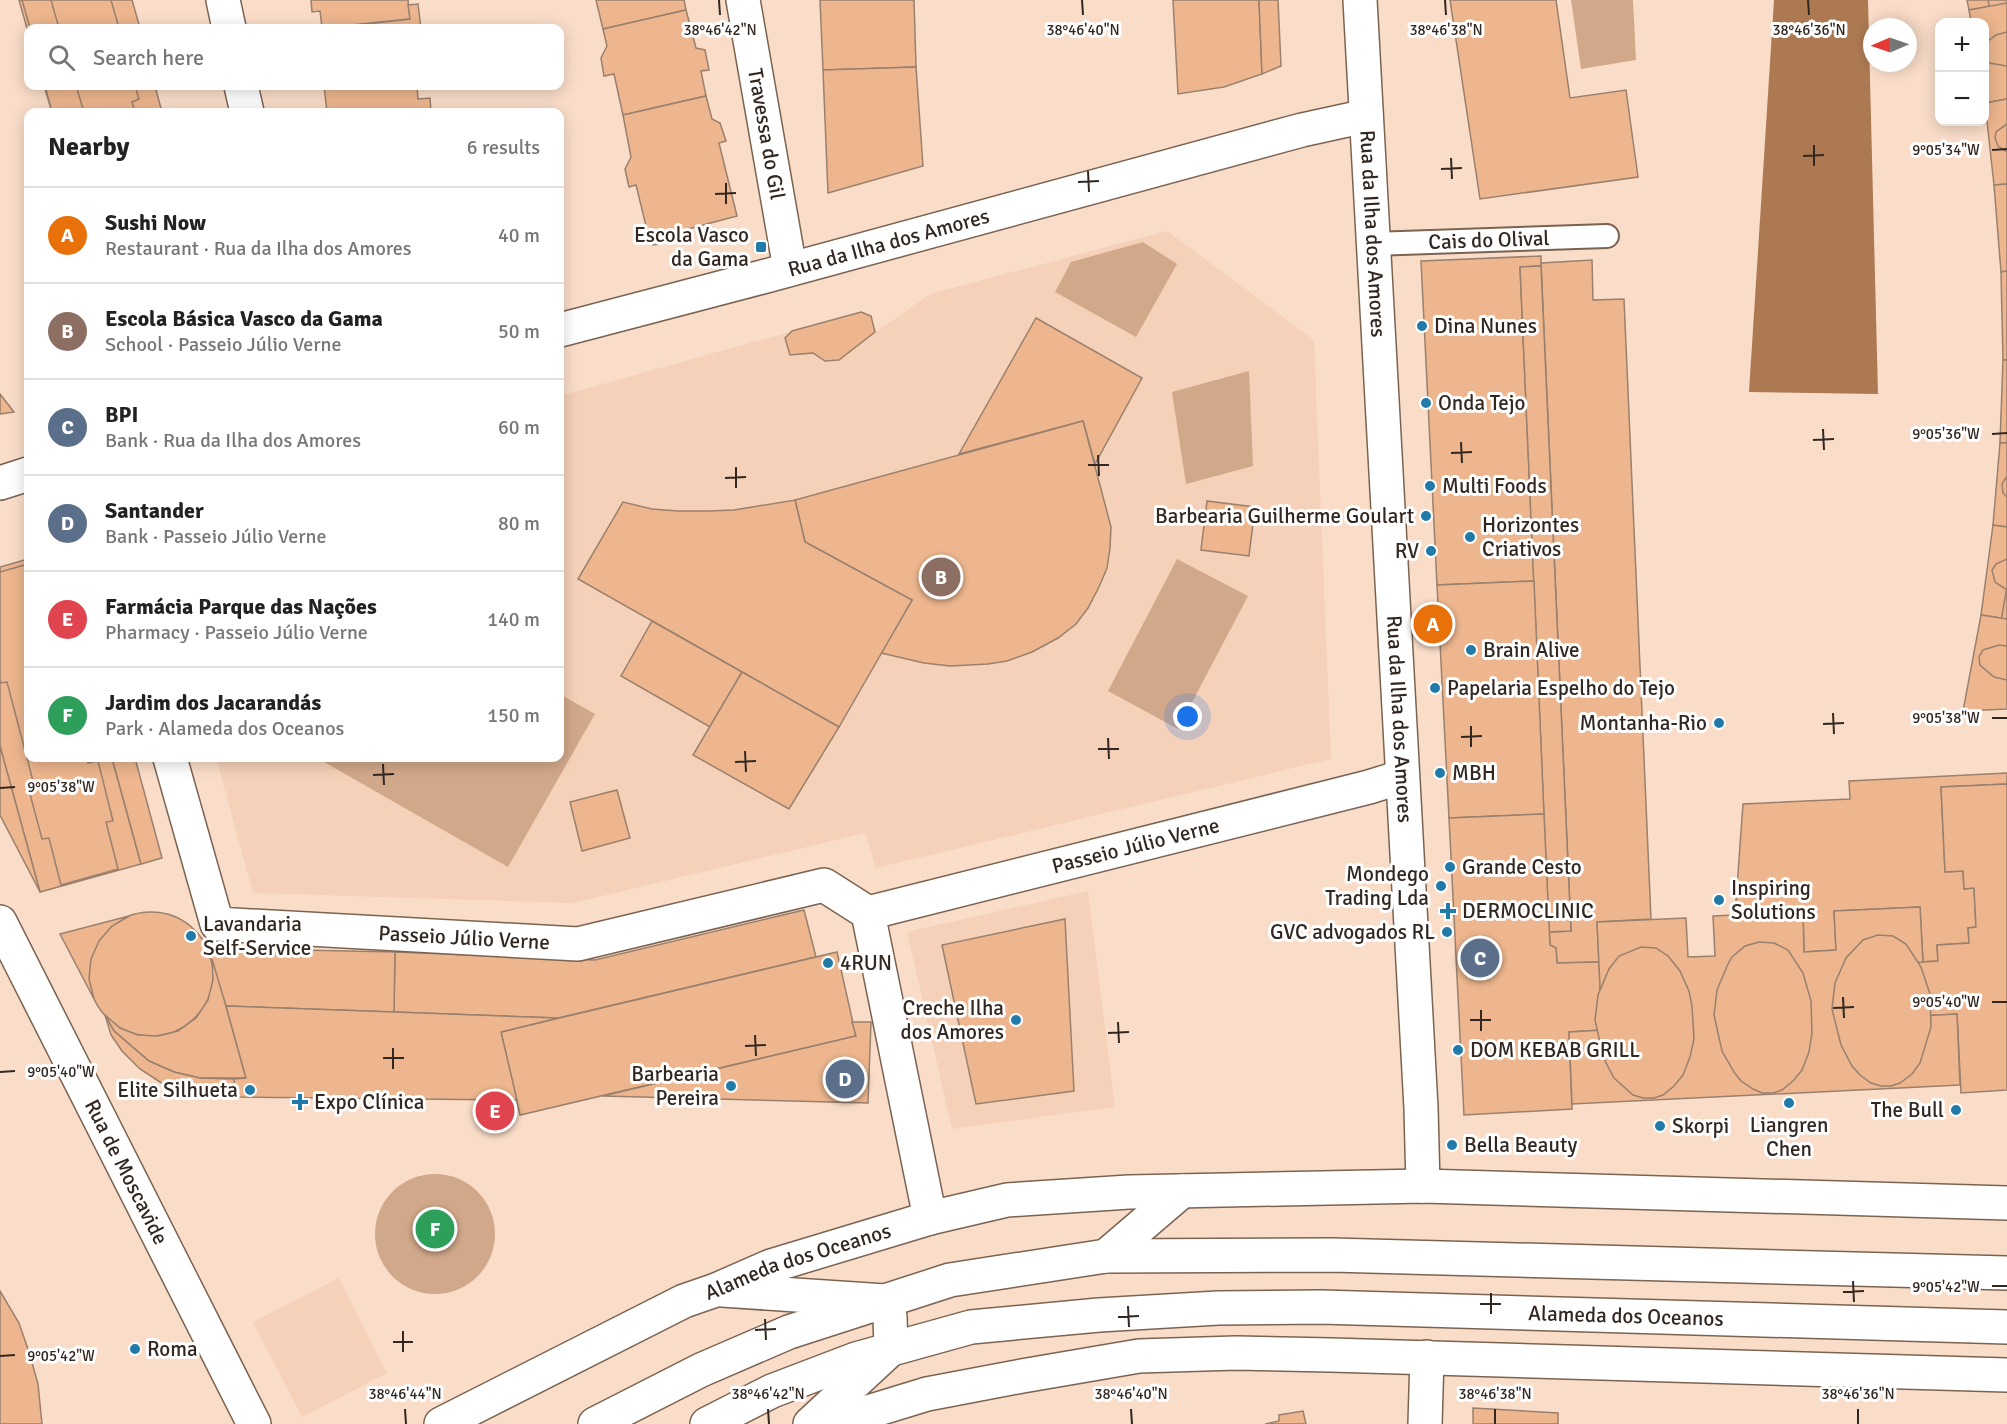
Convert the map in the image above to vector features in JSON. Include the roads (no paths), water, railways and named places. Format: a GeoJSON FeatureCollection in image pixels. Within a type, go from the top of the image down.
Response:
{"type":"FeatureCollection","features":[{"type":"Feature","properties":{"kind":"street"},"geometry":{"type":"LineString","coordinates":[[223,0],[228,24]]}},
{"type":"Feature","properties":{"kind":"street","name":"Travessa do Gil"},"geometry":{"type":"LineString","coordinates":[[743,0],[790,269]]}},
{"type":"Feature","properties":{"kind":"street"},"geometry":{"type":"LineString","coordinates":[[1360,0],[1366,116]]}},
{"type":"Feature","properties":{"kind":"street"},"geometry":{"type":"LineString","coordinates":[[242,90],[246,108]]}},
{"type":"Feature","properties":{"kind":"street","name":"Rua da Ilha dos Amores"},"geometry":{"type":"LineString","coordinates":[[564,329],[1302,130],[1366,116],[1421,1108],[1423,1186]]}},
{"type":"Feature","properties":{"kind":"street"},"geometry":{"type":"LineString","coordinates":[[0,483],[24,475]]}},
{"type":"Feature","properties":{"kind":"street","name":"Passeio Júlio Verne"},"geometry":{"type":"LineString","coordinates":[[171,762],[217,924],[578,944],[824,885],[868,913],[1401,777]]}},
{"type":"Feature","properties":{"kind":"street"},"geometry":{"type":"LineString","coordinates":[[868,913],[930,1218]]}},
{"type":"Feature","properties":{"kind":"street","name":"Rua de Moscavide"},"geometry":{"type":"LineString","coordinates":[[0,922],[254,1424]]}},
{"type":"Feature","properties":{"kind":"street","name":"Alameda dos Oceanos"},"geometry":{"type":"LineString","coordinates":[[441,1424],[684,1301],[771,1266],[930,1218],[1007,1200],[1129,1192],[1423,1186],[2007,1203]]}},
{"type":"Feature","properties":{"kind":"street"},"geometry":{"type":"LineString","coordinates":[[1106,1256],[1182,1191]]}},
{"type":"Feature","properties":{"kind":"street"},"geometry":{"type":"LineString","coordinates":[[595,1424],[701,1370],[789,1332],[950,1280],[1106,1256],[1332,1255],[2007,1273]]}},
{"type":"Feature","properties":{"kind":"street"},"geometry":{"type":"LineString","coordinates":[[716,1290],[885,1301]]}},
{"type":"Feature","properties":{"kind":"street"},"geometry":{"type":"LineString","coordinates":[[885,1301],[890,1317],[891,1349]]}},
{"type":"Feature","properties":{"kind":"street","name":"Alameda dos Oceanos"},"geometry":{"type":"LineString","coordinates":[[707,1424],[772,1391],[856,1359],[891,1349],[971,1327],[1099,1315],[1218,1308],[1321,1307],[2007,1327]]}},
{"type":"Feature","properties":{"kind":"street","name":"Alameda dos Oceanos"},"geometry":{"type":"LineString","coordinates":[[1099,1315],[1236,1353]]}},
{"type":"Feature","properties":{"kind":"street","name":"Alameda dos Oceanos"},"geometry":{"type":"LineString","coordinates":[[810,1424],[891,1349]]}},
{"type":"Feature","properties":{"kind":"street","name":"Alameda dos Oceanos"},"geometry":{"type":"LineString","coordinates":[[830,1424],[927,1394],[1139,1356],[1236,1353],[1427,1357],[2007,1375]]}},
{"type":"Feature","properties":{"kind":"street"},"geometry":{"type":"LineString","coordinates":[[1425,1424],[1427,1357]]}},
{"type":"Feature","properties":{"kind":"lane","name":"Cais do Olival"},"geometry":{"type":"LineString","coordinates":[[1372,244],[1607,236]]}},
{"type":"Feature","properties":{"kind":"place","name":"Escola Vasco da Gama"},"geometry":{"type":"Point","coordinates":[761,247]}},
{"type":"Feature","properties":{"kind":"place","name":"Dina Nunes"},"geometry":{"type":"Point","coordinates":[1422,326]}},
{"type":"Feature","properties":{"kind":"place","name":"Onda Tejo"},"geometry":{"type":"Point","coordinates":[1426,403]}},
{"type":"Feature","properties":{"kind":"place","name":"Multi Foods"},"geometry":{"type":"Point","coordinates":[1430,486]}},
{"type":"Feature","properties":{"kind":"place","name":"Barbearia Guilherme Goulart"},"geometry":{"type":"Point","coordinates":[1426,516]}},
{"type":"Feature","properties":{"kind":"place","name":"Horizontes Criativos"},"geometry":{"type":"Point","coordinates":[1470,537]}},
{"type":"Feature","properties":{"kind":"place","name":"RV"},"geometry":{"type":"Point","coordinates":[1431,551]}},
{"type":"Feature","properties":{"kind":"place","name":"Escola Básica Vasco da Gama"},"geometry":{"type":"Point","coordinates":[941,577]}},
{"type":"Feature","properties":{"kind":"place","name":"Sushi Now"},"geometry":{"type":"Point","coordinates":[1433,624]}},
{"type":"Feature","properties":{"kind":"place","name":"Brain Alive"},"geometry":{"type":"Point","coordinates":[1471,650]}},
{"type":"Feature","properties":{"kind":"place","name":"Papelaria Espelho do Tejo"},"geometry":{"type":"Point","coordinates":[1435,688]}},
{"type":"Feature","properties":{"kind":"place","name":"Montanha-Rio"},"geometry":{"type":"Point","coordinates":[1719,723]}},
{"type":"Feature","properties":{"kind":"place","name":"MBH"},"geometry":{"type":"Point","coordinates":[1440,773]}},
{"type":"Feature","properties":{"kind":"place","name":"Grande Cesto"},"geometry":{"type":"Point","coordinates":[1450,867]}},
{"type":"Feature","properties":{"kind":"place","name":"Mondego Trading Lda"},"geometry":{"type":"Point","coordinates":[1441,886]}},
{"type":"Feature","properties":{"kind":"place","name":"Inspiring Solutions"},"geometry":{"type":"Point","coordinates":[1719,900]}},
{"type":"Feature","properties":{"kind":"place","name":"DERMOCLINIC"},"geometry":{"type":"Point","coordinates":[1448,911]}},
{"type":"Feature","properties":{"kind":"place","name":"GVC advogados RL"},"geometry":{"type":"Point","coordinates":[1447,932]}},
{"type":"Feature","properties":{"kind":"place","name":"Lavandaria Self-Service"},"geometry":{"type":"Point","coordinates":[191,936]}},
{"type":"Feature","properties":{"kind":"place","name":"BPI"},"geometry":{"type":"Point","coordinates":[1480,958]}},
{"type":"Feature","properties":{"kind":"place","name":"4RUN"},"geometry":{"type":"Point","coordinates":[828,963]}},
{"type":"Feature","properties":{"kind":"place","name":"Creche Ilha dos Amores"},"geometry":{"type":"Point","coordinates":[1016,1020]}},
{"type":"Feature","properties":{"kind":"place","name":"DOM KEBAB GRILL"},"geometry":{"type":"Point","coordinates":[1458,1050]}},
{"type":"Feature","properties":{"kind":"place","name":"Santander"},"geometry":{"type":"Point","coordinates":[845,1079]}},
{"type":"Feature","properties":{"kind":"place","name":"Barbearia Pereira"},"geometry":{"type":"Point","coordinates":[731,1086]}},
{"type":"Feature","properties":{"kind":"place","name":"Elite Silhueta"},"geometry":{"type":"Point","coordinates":[250,1090]}},
{"type":"Feature","properties":{"kind":"place","name":"Expo Clínica"},"geometry":{"type":"Point","coordinates":[300,1102]}},
{"type":"Feature","properties":{"kind":"place","name":"Liangren Chen"},"geometry":{"type":"Point","coordinates":[1789,1103]}},
{"type":"Feature","properties":{"kind":"place","name":"The Bull"},"geometry":{"type":"Point","coordinates":[1956,1110]}},
{"type":"Feature","properties":{"kind":"place","name":"Farmácia Parque das Nações"},"geometry":{"type":"Point","coordinates":[495,1111]}},
{"type":"Feature","properties":{"kind":"place","name":"Skorpi"},"geometry":{"type":"Point","coordinates":[1660,1126]}},
{"type":"Feature","properties":{"kind":"place","name":"Bella Beauty"},"geometry":{"type":"Point","coordinates":[1452,1145]}},
{"type":"Feature","properties":{"kind":"place","name":"Jardim dos Jacarandás"},"geometry":{"type":"Point","coordinates":[435,1229]}},
{"type":"Feature","properties":{"kind":"place","name":"Roma"},"geometry":{"type":"Point","coordinates":[135,1349]}}]}
